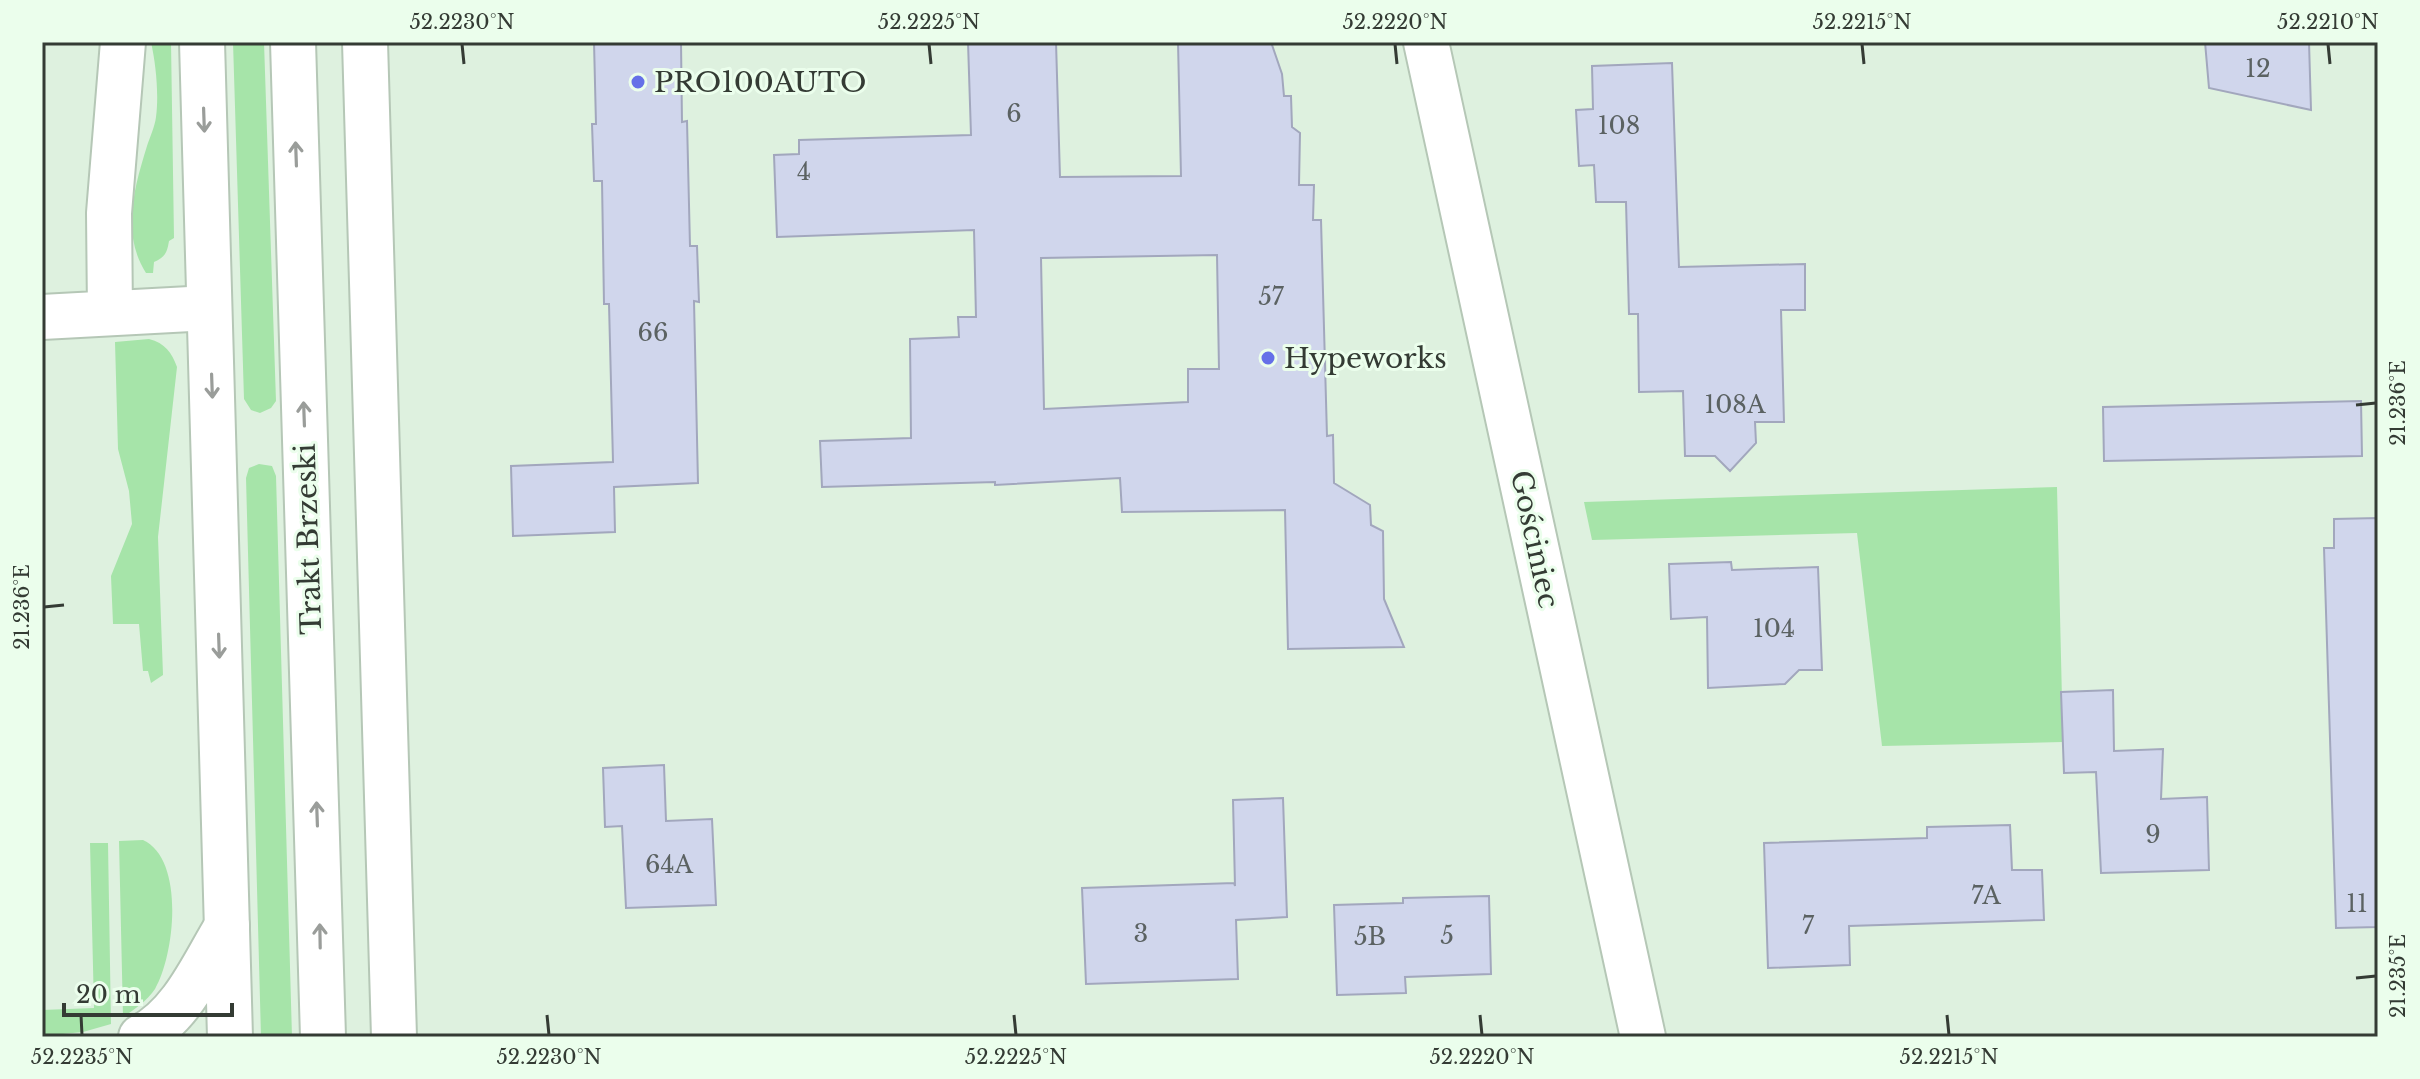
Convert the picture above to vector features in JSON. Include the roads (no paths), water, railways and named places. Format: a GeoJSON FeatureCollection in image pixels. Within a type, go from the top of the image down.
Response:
{"type":"FeatureCollection","features":[{"type":"Feature","properties":{"kind":"main road"},"geometry":{"type":"LineString","coordinates":[[110,313],[109,213],[123,42]]}},
{"type":"Feature","properties":{"kind":"main road"},"geometry":{"type":"LineString","coordinates":[[202,42],[230,1037]]}},
{"type":"Feature","properties":{"kind":"main road","name":"Trakt Brzeski"},"geometry":{"type":"LineString","coordinates":[[293,42],[323,1037]]}},
{"type":"Feature","properties":{"kind":"main road"},"geometry":{"type":"LineString","coordinates":[[365,42],[394,1037]]}},
{"type":"Feature","properties":{"kind":"main road","name":"Gościniec"},"geometry":{"type":"LineString","coordinates":[[1426,42],[1643,1037]]}},
{"type":"Feature","properties":{"kind":"main road"},"geometry":{"type":"LineString","coordinates":[[42,317],[209,308]]}},
{"type":"Feature","properties":{"kind":"main road"},"geometry":{"type":"LineString","coordinates":[[141,1037],[164,1022],[181,1002],[227,926]]}},
{"type":"Feature","properties":{"kind":"place","name":"PRO100AUTO"},"geometry":{"type":"Point","coordinates":[638,82]}},
{"type":"Feature","properties":{"kind":"place","name":"Hypeworks"},"geometry":{"type":"Point","coordinates":[1268,358]}}]}
